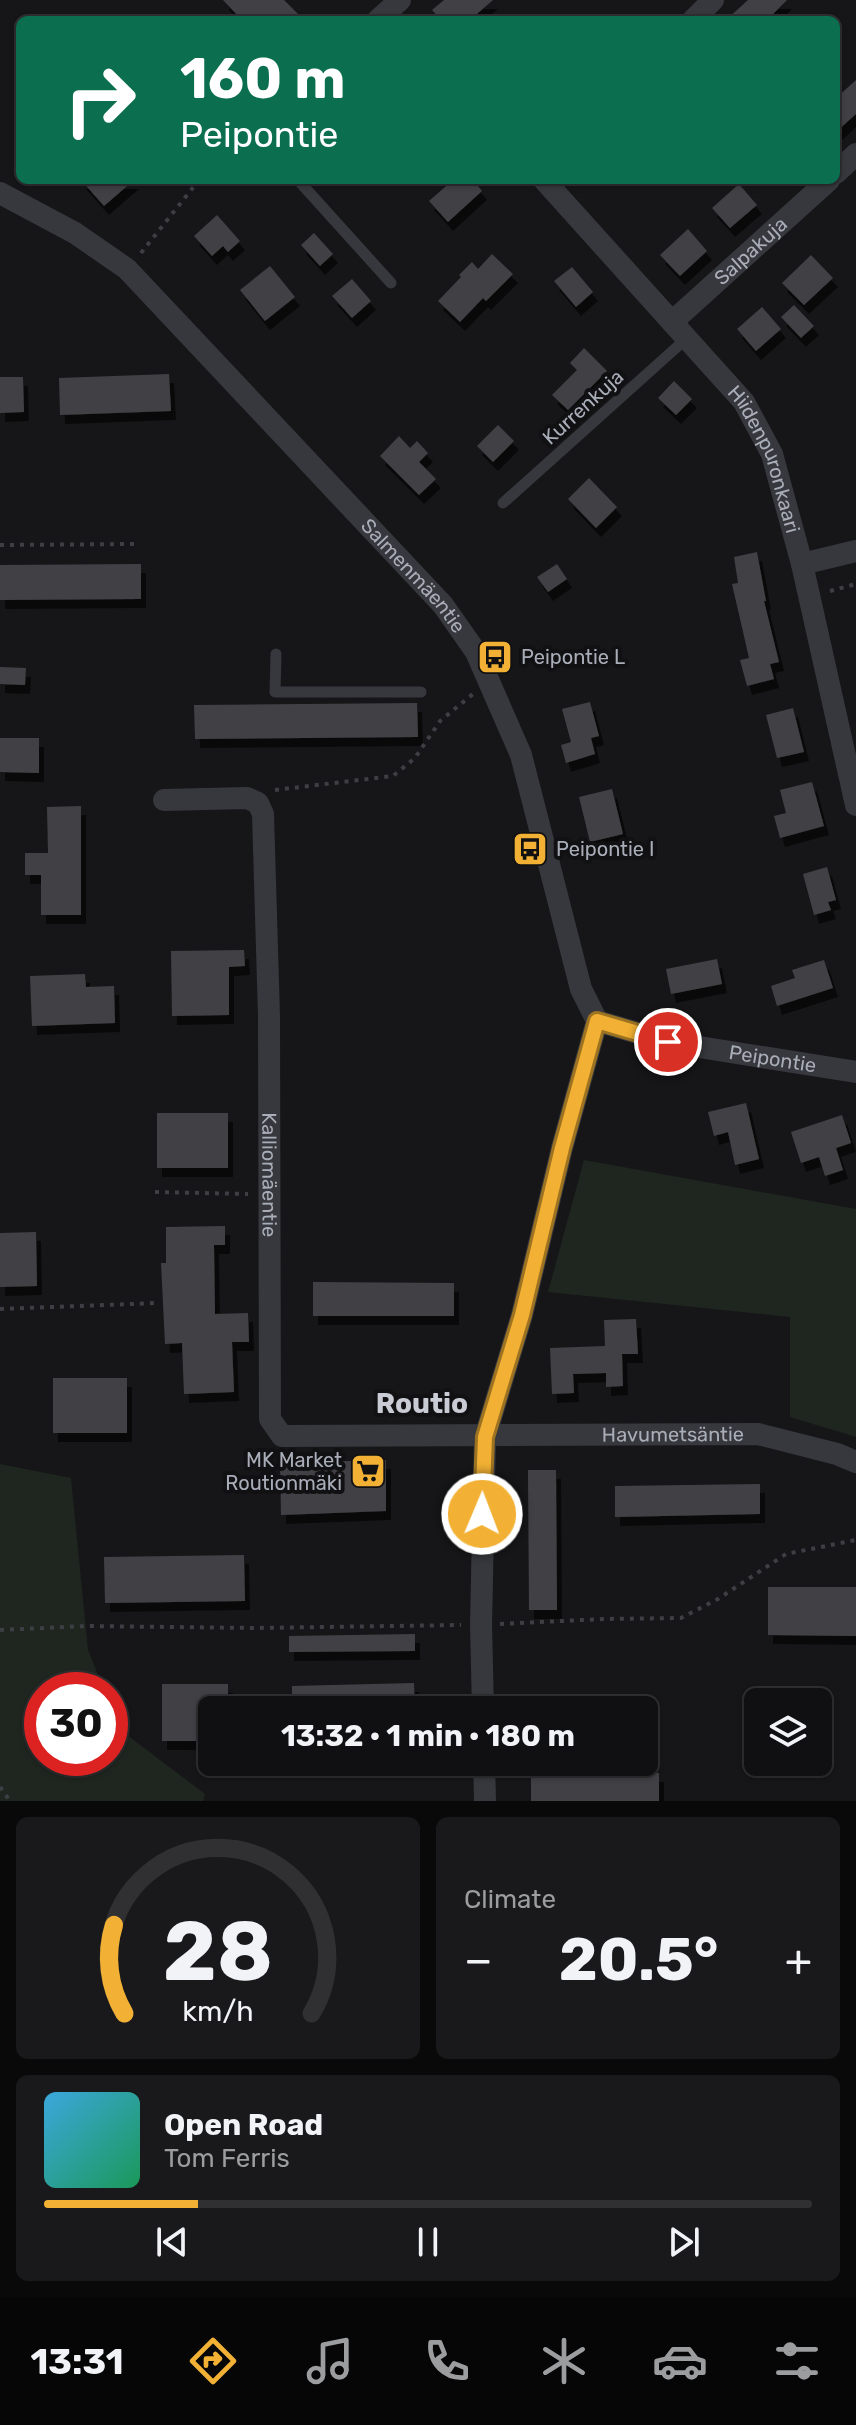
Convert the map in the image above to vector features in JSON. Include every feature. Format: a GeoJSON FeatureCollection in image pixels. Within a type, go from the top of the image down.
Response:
{"type":"FeatureCollection","features":[{"type":"Feature","properties":{"kind":"street"},"geometry":{"type":"LineString","coordinates":[[697,16],[713,0]]}},
{"type":"Feature","properties":{"kind":"street"},"geometry":{"type":"LineString","coordinates":[[840,169],[856,154]]}},
{"type":"Feature","properties":{"kind":"street","name":"Hiidenpuronkaari"},"geometry":{"type":"LineString","coordinates":[[548,184],[744,402],[772,454],[802,564],[856,805]]}},
{"type":"Feature","properties":{"kind":"street","name":"Salpakuja"},"geometry":{"type":"LineString","coordinates":[[679,330],[825,184]]}},
{"type":"Feature","properties":{"kind":"street","name":"Salmenmäentie"},"geometry":{"type":"LineString","coordinates":[[0,193],[75,233],[127,269],[443,605],[476,652],[521,755],[581,989],[597,1021]]}},
{"type":"Feature","properties":{"kind":"street"},"geometry":{"type":"LineString","coordinates":[[802,564],[856,551]]}},
{"type":"Feature","properties":{"kind":"street"},"geometry":{"type":"LineString","coordinates":[[164,800],[247,798],[258,803]]}},
{"type":"Feature","properties":{"kind":"street","name":"Kalliomäentie"},"geometry":{"type":"LineString","coordinates":[[258,803],[263,814],[267,920],[270,1419],[282,1436],[485,1437]]}},
{"type":"Feature","properties":{"kind":"street"},"geometry":{"type":"LineString","coordinates":[[483,1696],[485,1437],[522,1315],[562,1148],[597,1021]]}},
{"type":"Feature","properties":{"kind":"street","name":"Peipontie"},"geometry":{"type":"LineString","coordinates":[[597,1021],[668,1042],[856,1072]]}},
{"type":"Feature","properties":{"kind":"street","name":"Havumetsäntie"},"geometry":{"type":"LineString","coordinates":[[485,1437],[758,1434],[837,1454],[856,1462]]}},
{"type":"Feature","properties":{"kind":"street"},"geometry":{"type":"LineString","coordinates":[[484,1776],[485,1801]]}},
{"type":"Feature","properties":{"kind":"lane"},"geometry":{"type":"LineString","coordinates":[[302,184],[391,283]]}},
{"type":"Feature","properties":{"kind":"lane","name":"Kurrenkuja"},"geometry":{"type":"LineString","coordinates":[[503,503],[679,330]]}},
{"type":"Feature","properties":{"kind":"lane"},"geometry":{"type":"LineString","coordinates":[[276,654],[275,692],[421,692]]}},
{"type":"Feature","properties":{"kind":"path"},"geometry":{"type":"LineString","coordinates":[[127,269],[196,184]]}},
{"type":"Feature","properties":{"kind":"path"},"geometry":{"type":"LineString","coordinates":[[0,545],[135,544]]}},
{"type":"Feature","properties":{"kind":"path"},"geometry":{"type":"LineString","coordinates":[[809,599],[856,584]]}},
{"type":"Feature","properties":{"kind":"path"},"geometry":{"type":"LineString","coordinates":[[258,803],[276,790],[393,776],[415,758],[440,721],[475,692]]}},
{"type":"Feature","properties":{"kind":"path"},"geometry":{"type":"LineString","coordinates":[[155,1192],[269,1195]]}},
{"type":"Feature","properties":{"kind":"path"},"geometry":{"type":"LineString","coordinates":[[0,1309],[157,1303]]}},
{"type":"Feature","properties":{"kind":"path"},"geometry":{"type":"LineString","coordinates":[[494,1625],[681,1618],[718,1599],[786,1554],[856,1540]]}},
{"type":"Feature","properties":{"kind":"path"},"geometry":{"type":"LineString","coordinates":[[0,1630],[87,1626],[255,1628],[461,1625]]}},
{"type":"Feature","properties":{"kind":"path"},"geometry":{"type":"LineString","coordinates":[[0,1787],[10,1801]]}},
{"type":"Feature","properties":{"kind":"shaded area"},"geometry":{"type":"Polygon","coordinates":[[[584,1160],[856,1209],[856,1437],[790,1417],[790,1317],[548,1292],[584,1160]]]}},
{"type":"Feature","properties":{"kind":"shaded area"},"geometry":{"type":"Polygon","coordinates":[[[0,1464],[71,1478],[88,1650],[97,1672],[24,1672],[24,1776],[128,1776],[128,1736],[205,1794],[203,1801],[0,1801],[0,1464]]]}},
{"type":"Feature","properties":{"kind":"building"},"geometry":{"type":"Polygon","coordinates":[[[223,0],[284,0],[300,16],[238,16],[223,0]]]}},
{"type":"Feature","properties":{"kind":"building"},"geometry":{"type":"Polygon","coordinates":[[[444,0],[493,0],[475,16],[437,16],[432,10],[444,0]]]}},
{"type":"Feature","properties":{"kind":"building"},"geometry":{"type":"Polygon","coordinates":[[[748,0],[787,0],[771,16],[730,16],[748,0]]]}},
{"type":"Feature","properties":{"kind":"building"},"geometry":{"type":"Polygon","coordinates":[[[856,80],[856,114],[840,128],[840,94],[856,80]]]}},
{"type":"Feature","properties":{"kind":"building"},"geometry":{"type":"Polygon","coordinates":[[[85,184],[129,184],[104,206],[85,184]]]}},
{"type":"Feature","properties":{"kind":"building"},"geometry":{"type":"Polygon","coordinates":[[[448,184],[476,184],[482,191],[448,222],[429,201],[448,184]]]}},
{"type":"Feature","properties":{"kind":"building"},"geometry":{"type":"Polygon","coordinates":[[[739,184],[757,205],[730,228],[712,208],[739,184]]]}},
{"type":"Feature","properties":{"kind":"building"},"geometry":{"type":"Polygon","coordinates":[[[217,215],[240,241],[228,252],[223,246],[212,256],[194,236],[217,215]]]}},
{"type":"Feature","properties":{"kind":"building"},"geometry":{"type":"Polygon","coordinates":[[[688,229],[707,251],[680,276],[660,255],[688,229]]]}},
{"type":"Feature","properties":{"kind":"building"},"geometry":{"type":"Polygon","coordinates":[[[314,233],[333,254],[320,266],[301,245],[314,233]]]}},
{"type":"Feature","properties":{"kind":"building"},"geometry":{"type":"Polygon","coordinates":[[[492,254],[513,274],[460,322],[438,301],[472,262],[478,269],[492,254]]]}},
{"type":"Feature","properties":{"kind":"building"},"geometry":{"type":"Polygon","coordinates":[[[811,255],[833,278],[804,305],[782,283],[811,255]]]}},
{"type":"Feature","properties":{"kind":"building"},"geometry":{"type":"Polygon","coordinates":[[[270,266],[295,297],[265,321],[240,290],[270,266]]]}},
{"type":"Feature","properties":{"kind":"building"},"geometry":{"type":"Polygon","coordinates":[[[572,267],[593,292],[576,307],[554,281],[572,267]]]}},
{"type":"Feature","properties":{"kind":"building"},"geometry":{"type":"Polygon","coordinates":[[[352,279],[371,301],[352,318],[332,296],[352,279]]]}},
{"type":"Feature","properties":{"kind":"building"},"geometry":{"type":"Polygon","coordinates":[[[794,305],[814,326],[801,338],[781,317],[794,305]]]}},
{"type":"Feature","properties":{"kind":"building"},"geometry":{"type":"Polygon","coordinates":[[[762,307],[781,329],[756,351],[737,329],[762,307]]]}},
{"type":"Feature","properties":{"kind":"building"},"geometry":{"type":"Polygon","coordinates":[[[584,348],[607,371],[568,410],[552,395],[577,370],[570,363],[584,348]]]}},
{"type":"Feature","properties":{"kind":"building"},"geometry":{"type":"Polygon","coordinates":[[[169,374],[171,411],[60,415],[59,378],[169,374]]]}},
{"type":"Feature","properties":{"kind":"building"},"geometry":{"type":"Polygon","coordinates":[[[0,377],[23,377],[24,412],[0,413],[0,377]]]}},
{"type":"Feature","properties":{"kind":"building"},"geometry":{"type":"Polygon","coordinates":[[[674,381],[692,399],[676,415],[658,398],[674,381]]]}},
{"type":"Feature","properties":{"kind":"building"},"geometry":{"type":"Polygon","coordinates":[[[498,425],[514,441],[493,462],[477,446],[498,425]]]}},
{"type":"Feature","properties":{"kind":"building"},"geometry":{"type":"Polygon","coordinates":[[[399,436],[410,448],[417,441],[428,453],[419,462],[436,479],[419,495],[380,456],[399,436]]]}},
{"type":"Feature","properties":{"kind":"building"},"geometry":{"type":"Polygon","coordinates":[[[589,478],[617,507],[596,528],[568,499],[589,478]]]}},
{"type":"Feature","properties":{"kind":"building"},"geometry":{"type":"Polygon","coordinates":[[[757,552],[764,601],[779,662],[770,664],[774,679],[747,686],[740,660],[749,658],[732,584],[738,583],[734,557],[757,552]]]}},
{"type":"Feature","properties":{"kind":"building"},"geometry":{"type":"Polygon","coordinates":[[[141,564],[141,599],[0,600],[0,565],[141,564]]]}},
{"type":"Feature","properties":{"kind":"building"},"geometry":{"type":"Polygon","coordinates":[[[557,564],[567,579],[548,592],[537,577],[557,564]]]}},
{"type":"Feature","properties":{"kind":"building"},"geometry":{"type":"Polygon","coordinates":[[[0,667],[26,668],[25,685],[0,684],[0,667]]]}},
{"type":"Feature","properties":{"kind":"building"},"geometry":{"type":"Polygon","coordinates":[[[590,702],[599,736],[591,738],[595,754],[566,763],[561,745],[571,742],[562,709],[590,702]]]}},
{"type":"Feature","properties":{"kind":"building"},"geometry":{"type":"Polygon","coordinates":[[[417,703],[418,737],[195,739],[194,705],[417,703]]]}},
{"type":"Feature","properties":{"kind":"building"},"geometry":{"type":"Polygon","coordinates":[[[793,708],[804,752],[777,758],[766,715],[793,708]]]}},
{"type":"Feature","properties":{"kind":"building"},"geometry":{"type":"Polygon","coordinates":[[[0,738],[39,738],[39,773],[0,772],[0,738]]]}},
{"type":"Feature","properties":{"kind":"building"},"geometry":{"type":"Polygon","coordinates":[[[812,782],[824,826],[780,838],[774,816],[786,813],[780,790],[812,782]]]}},
{"type":"Feature","properties":{"kind":"building"},"geometry":{"type":"Polygon","coordinates":[[[612,789],[623,834],[590,842],[579,797],[612,789]]]}},
{"type":"Feature","properties":{"kind":"building"},"geometry":{"type":"Polygon","coordinates":[[[81,806],[81,915],[41,915],[41,875],[25,875],[25,853],[48,853],[47,807],[81,806]]]}},
{"type":"Feature","properties":{"kind":"building"},"geometry":{"type":"Polygon","coordinates":[[[827,867],[836,900],[828,902],[831,910],[814,915],[803,874],[827,867]]]}},
{"type":"Feature","properties":{"kind":"building"},"geometry":{"type":"Polygon","coordinates":[[[244,950],[245,966],[229,967],[229,1015],[172,1016],[171,951],[244,950]]]}},
{"type":"Feature","properties":{"kind":"building"},"geometry":{"type":"Polygon","coordinates":[[[717,959],[722,984],[671,994],[666,969],[717,959]]]}},
{"type":"Feature","properties":{"kind":"building"},"geometry":{"type":"Polygon","coordinates":[[[824,960],[833,988],[777,1006],[771,986],[795,978],[792,970],[824,960]]]}},
{"type":"Feature","properties":{"kind":"building"},"geometry":{"type":"Polygon","coordinates":[[[85,974],[86,987],[114,986],[115,1023],[32,1026],[30,976],[85,974]]]}},
{"type":"Feature","properties":{"kind":"building"},"geometry":{"type":"Polygon","coordinates":[[[746,1103],[759,1159],[735,1165],[728,1132],[714,1136],[708,1112],[746,1103]]]}},
{"type":"Feature","properties":{"kind":"building"},"geometry":{"type":"Polygon","coordinates":[[[157,1113],[228,1113],[228,1168],[157,1168],[157,1113]]]}},
{"type":"Feature","properties":{"kind":"building"},"geometry":{"type":"Polygon","coordinates":[[[842,1115],[851,1143],[836,1148],[843,1170],[825,1176],[819,1157],[801,1163],[791,1132],[842,1115]]]}},
{"type":"Feature","properties":{"kind":"building"},"geometry":{"type":"Polygon","coordinates":[[[225,1226],[225,1245],[214,1245],[215,1314],[248,1313],[249,1342],[232,1342],[234,1392],[184,1394],[182,1343],[165,1344],[161,1263],[166,1263],[166,1227],[225,1226]]]}},
{"type":"Feature","properties":{"kind":"building"},"geometry":{"type":"Polygon","coordinates":[[[36,1232],[37,1286],[0,1287],[0,1233],[36,1232]]]}},
{"type":"Feature","properties":{"kind":"building"},"geometry":{"type":"Polygon","coordinates":[[[313,1282],[454,1283],[454,1316],[313,1316],[313,1282]]]}},
{"type":"Feature","properties":{"kind":"building"},"geometry":{"type":"Polygon","coordinates":[[[636,1319],[638,1354],[622,1354],[623,1386],[606,1387],[606,1373],[573,1374],[574,1393],[552,1394],[550,1348],[605,1346],[604,1320],[636,1319]]]}},
{"type":"Feature","properties":{"kind":"building"},"geometry":{"type":"Polygon","coordinates":[[[53,1378],[127,1378],[127,1433],[53,1433],[53,1378]]]}},
{"type":"Feature","properties":{"kind":"building"},"geometry":{"type":"Polygon","coordinates":[[[386,1460],[386,1511],[281,1515],[280,1463],[386,1460]]]}},
{"type":"Feature","properties":{"kind":"building"},"geometry":{"type":"Polygon","coordinates":[[[528,1470],[556,1470],[557,1610],[529,1610],[528,1470]]]}},
{"type":"Feature","properties":{"kind":"building"},"geometry":{"type":"Polygon","coordinates":[[[760,1484],[760,1514],[615,1517],[615,1486],[760,1484]]]}},
{"type":"Feature","properties":{"kind":"building"},"geometry":{"type":"Polygon","coordinates":[[[244,1555],[245,1601],[105,1603],[104,1557],[244,1555]]]}},
{"type":"Feature","properties":{"kind":"building"},"geometry":{"type":"Polygon","coordinates":[[[768,1587],[856,1587],[856,1636],[768,1635],[768,1587]]]}},
{"type":"Feature","properties":{"kind":"building"},"geometry":{"type":"Polygon","coordinates":[[[415,1634],[415,1651],[289,1652],[289,1636],[415,1634]]]}},
{"type":"Feature","properties":{"kind":"building"},"geometry":{"type":"Polygon","coordinates":[[[414,1683],[414,1696],[292,1696],[292,1686],[414,1683]]]}},
{"type":"Feature","properties":{"kind":"building"},"geometry":{"type":"Polygon","coordinates":[[[162,1684],[228,1684],[228,1696],[198,1696],[198,1741],[162,1741],[162,1684]]]}},
{"type":"Feature","properties":{"kind":"building"},"geometry":{"type":"Polygon","coordinates":[[[658,1773],[659,1801],[531,1801],[531,1776],[658,1776],[658,1773]]]}},
{"type":"Feature","properties":{"kind":"place","name":"Peipontie L"},"geometry":{"type":"Point","coordinates":[495,657]}},
{"type":"Feature","properties":{"kind":"place","name":"Peipontie I"},"geometry":{"type":"Point","coordinates":[530,849]}},
{"type":"Feature","properties":{"kind":"place","name":"MK Market Routionmäki"},"geometry":{"type":"Point","coordinates":[368,1471]}},
{"type":"Feature","properties":{"kind":"district","name":"Routio"},"geometry":{"type":"Point","coordinates":[422,1403]}},
{"type":"Feature","properties":{"kind":"route"},"geometry":{"type":"LineString","coordinates":[[482,1514],[485,1437],[522,1315],[562,1148],[597,1021],[668,1042]]}}]}
